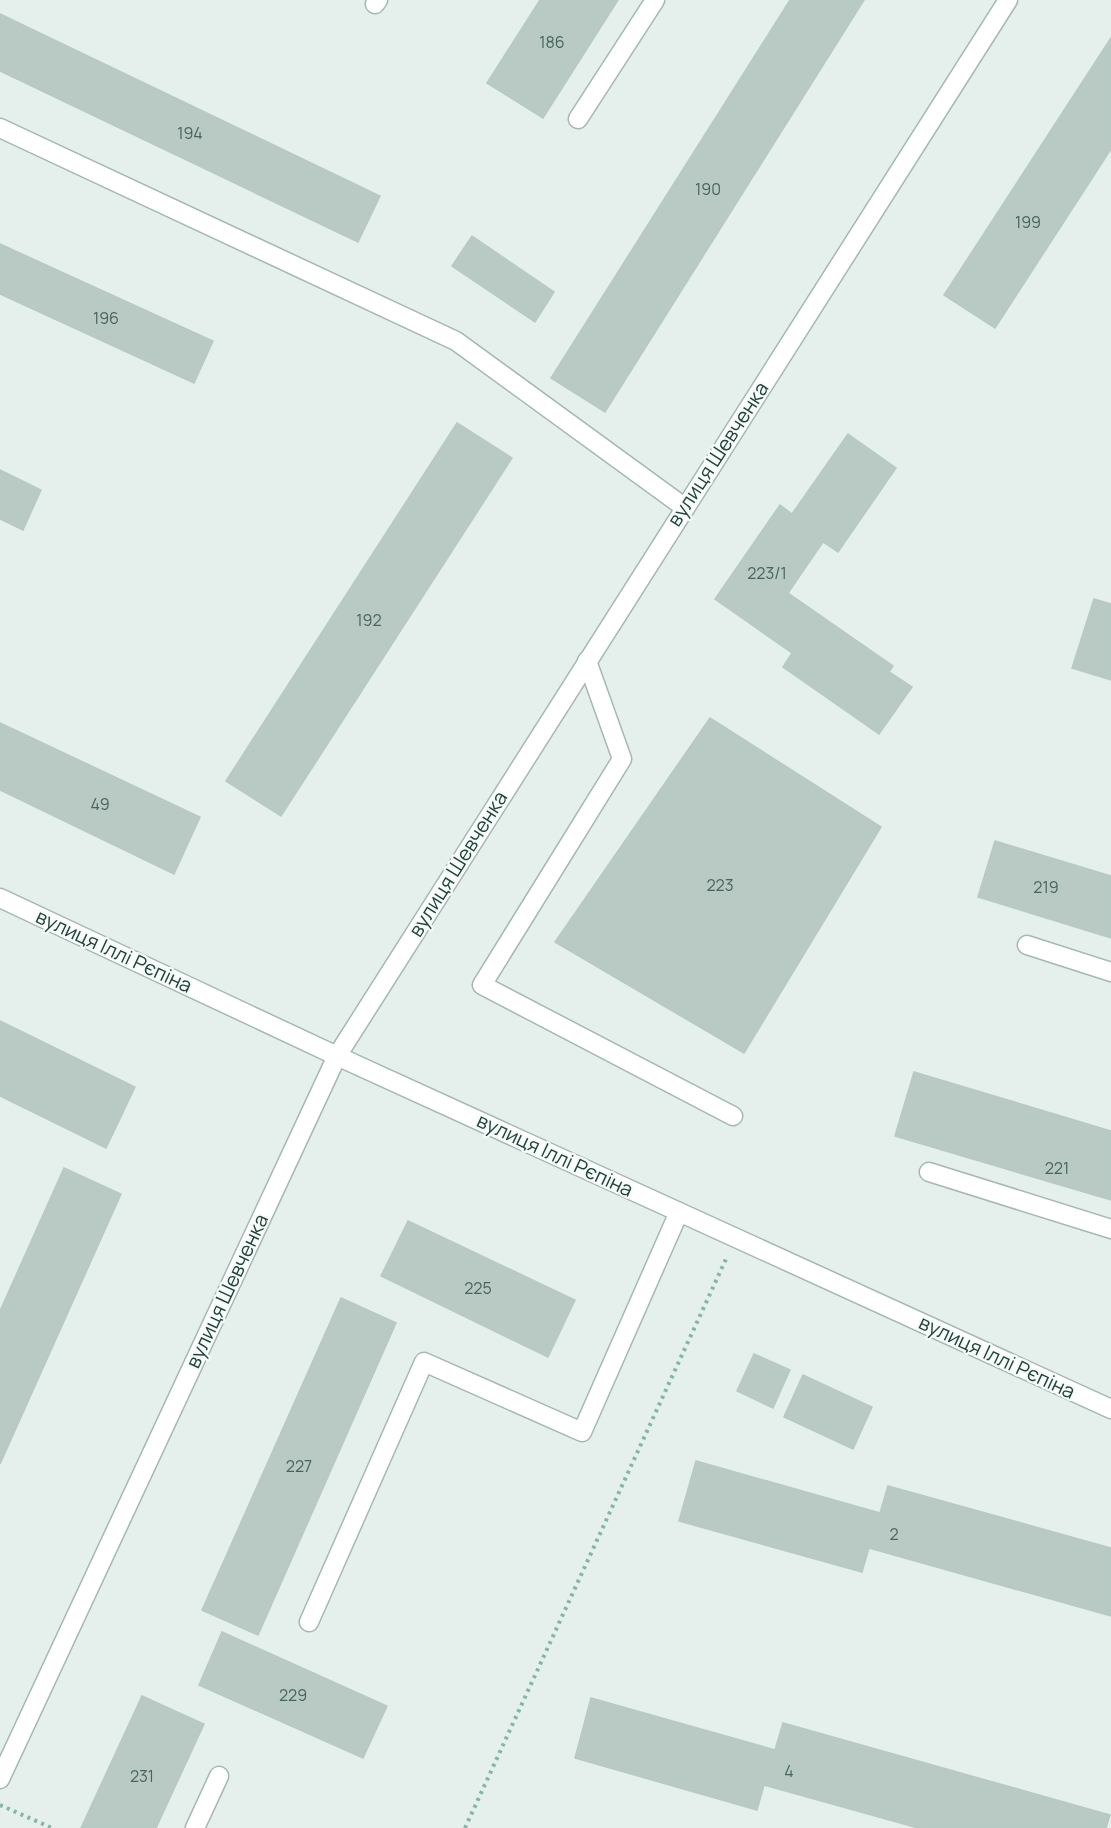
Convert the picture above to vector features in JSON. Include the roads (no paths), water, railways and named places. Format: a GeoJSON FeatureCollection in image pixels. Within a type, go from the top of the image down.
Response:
{"type":"FeatureCollection","features":[{"type":"Feature","properties":{"kind":"street"},"geometry":{"type":"LineString","coordinates":[[578,119],[655,0]]}},
{"type":"Feature","properties":{"kind":"street","name":"вулиця Шевченка"},"geometry":{"type":"LineString","coordinates":[[0,1779],[337,1056],[1008,0]]}},
{"type":"Feature","properties":{"kind":"street"},"geometry":{"type":"LineString","coordinates":[[0,128],[456,341],[684,507]]}},
{"type":"Feature","properties":{"kind":"street"},"geometry":{"type":"LineString","coordinates":[[586,661],[622,759],[482,985],[733,1116]]}},
{"type":"Feature","properties":{"kind":"street","name":"вулиця Іллі Рєпіна"},"geometry":{"type":"LineString","coordinates":[[0,898],[337,1056],[1111,1409]]}},
{"type":"Feature","properties":{"kind":"street"},"geometry":{"type":"LineString","coordinates":[[1027,945],[1111,972]]}},
{"type":"Feature","properties":{"kind":"street"},"geometry":{"type":"LineString","coordinates":[[929,1172],[1111,1229]]}},
{"type":"Feature","properties":{"kind":"street"},"geometry":{"type":"LineString","coordinates":[[309,1622],[424,1362],[582,1432],[679,1212]]}},
{"type":"Feature","properties":{"kind":"street"},"geometry":{"type":"LineString","coordinates":[[195,1828],[219,1776]]}}]}
